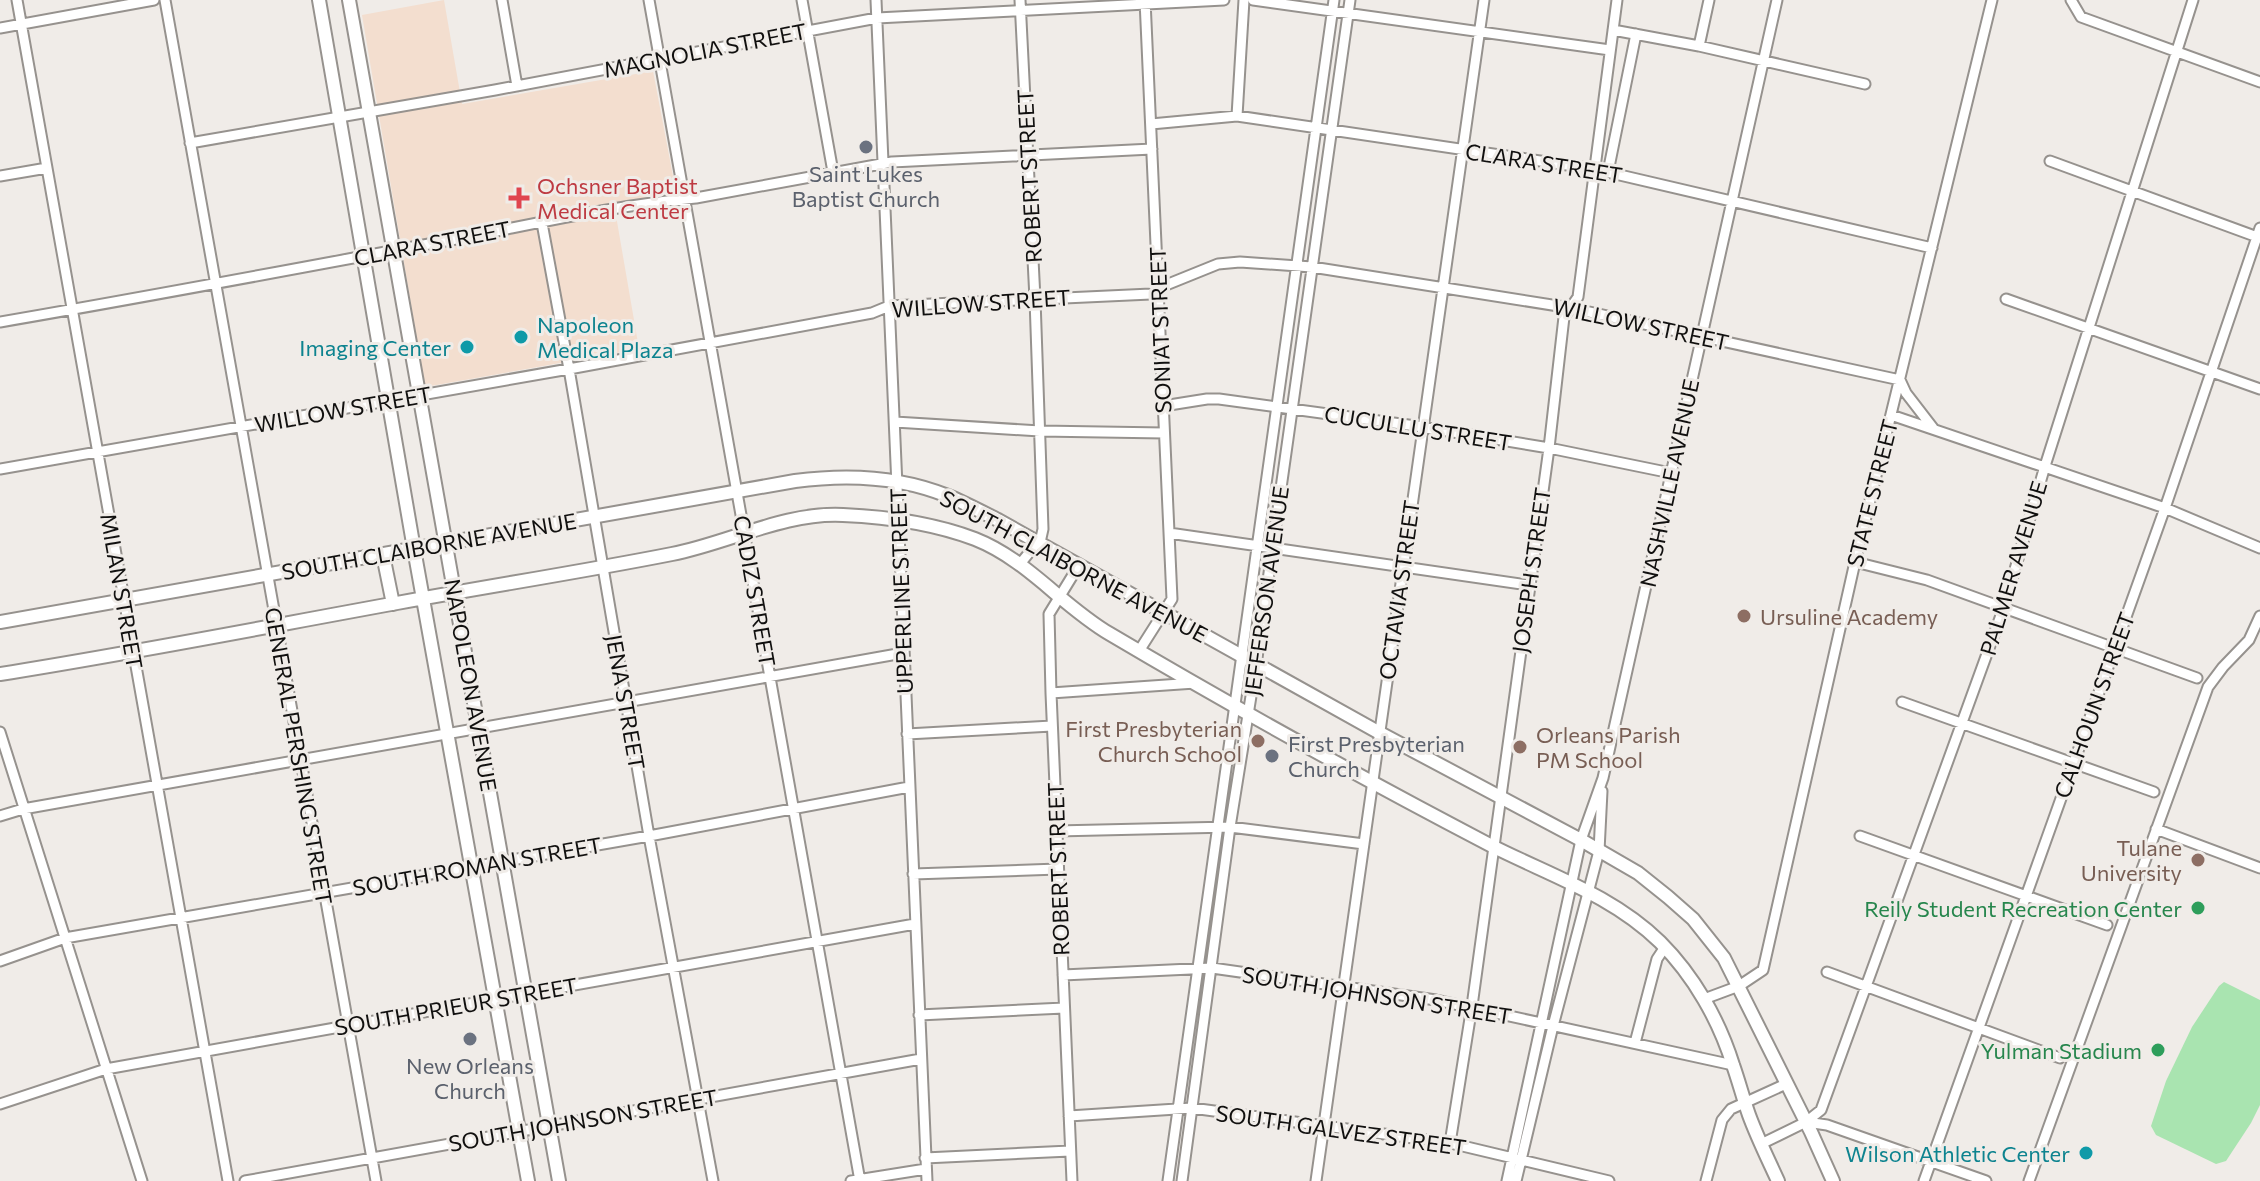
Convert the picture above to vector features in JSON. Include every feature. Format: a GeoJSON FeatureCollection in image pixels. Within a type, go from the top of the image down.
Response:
{"type":"FeatureCollection","features":[{"type":"Feature","properties":{"kind":"main road","name":"NAPOLEON AVENUE"},"geometry":{"type":"LineString","coordinates":[[319,0],[528,1181]]}},
{"type":"Feature","properties":{"kind":"main road","name":"NAPOLEON AVENUE"},"geometry":{"type":"LineString","coordinates":[[349,0],[559,1181]]}},
{"type":"Feature","properties":{"kind":"main road","name":"SOUTH CLAIBORNE AVENUE"},"geometry":{"type":"LineString","coordinates":[[0,622],[817,478],[866,477],[897,481],[948,496],[1638,873],[1693,919],[1724,958],[1833,1181]]}},
{"type":"Feature","properties":{"kind":"main road","name":"SOUTH CLAIBORNE AVENUE"},"geometry":{"type":"LineString","coordinates":[[0,674],[134,653],[677,553],[793,520],[836,515],[898,519],[937,528],[978,540],[1020,564],[1103,631],[1492,846],[1616,906],[1639,923],[1665,947],[1704,999],[1721,1031],[1745,1103],[1778,1181]]}},
{"type":"Feature","properties":{"kind":"main road"},"geometry":{"type":"LineString","coordinates":[[383,555],[393,604]]}},
{"type":"Feature","properties":{"kind":"street","name":"MILAN STREET"},"geometry":{"type":"LineString","coordinates":[[17,0],[228,1181]]}},
{"type":"Feature","properties":{"kind":"street"},"geometry":{"type":"LineString","coordinates":[[0,28],[154,0]]}},
{"type":"Feature","properties":{"kind":"street","name":"GENERAL PERSHING STREET"},"geometry":{"type":"LineString","coordinates":[[165,0],[376,1181]]}},
{"type":"Feature","properties":{"kind":"street"},"geometry":{"type":"LineString","coordinates":[[502,0],[517,86]]}},
{"type":"Feature","properties":{"kind":"street","name":"CADIZ STREET"},"geometry":{"type":"LineString","coordinates":[[649,0],[819,942],[857,1180]]}},
{"type":"Feature","properties":{"kind":"street"},"geometry":{"type":"LineString","coordinates":[[802,0],[833,172]]}},
{"type":"Feature","properties":{"kind":"street","name":"UPPERLINE STREET"},"geometry":{"type":"LineString","coordinates":[[876,0],[927,1181]]}},
{"type":"Feature","properties":{"kind":"street","name":"MAGNOLIA STREET"},"geometry":{"type":"LineString","coordinates":[[190,143],[517,86],[877,18],[1020,5],[1224,0]]}},
{"type":"Feature","properties":{"kind":"street"},"geometry":{"type":"LineString","coordinates":[[1237,116],[1244,0]]}},
{"type":"Feature","properties":{"kind":"street"},"geometry":{"type":"LineString","coordinates":[[1253,0],[1334,6],[1348,13],[1610,50]]}},
{"type":"Feature","properties":{"kind":"street","name":"JEFFERSON AVENUE"},"geometry":{"type":"LineString","coordinates":[[1182,1181],[1350,0]]}},
{"type":"Feature","properties":{"kind":"street","name":"OCTAVIA STREET"},"geometry":{"type":"LineString","coordinates":[[1316,1181],[1484,0]]}},
{"type":"Feature","properties":{"kind":"street","name":"JOSEPH STREET"},"geometry":{"type":"LineString","coordinates":[[1450,1143],[1472,1006],[1549,448],[1564,317],[1578,297],[1617,0]]}},
{"type":"Feature","properties":{"kind":"street"},"geometry":{"type":"LineString","coordinates":[[1699,46],[1709,0]]}},
{"type":"Feature","properties":{"kind":"street","name":"NASHVILLE AVENUE"},"geometry":{"type":"LineString","coordinates":[[1516,1181],[1516,1160],[1541,1023],[1571,883],[1581,840],[1603,778],[1777,0]]}},
{"type":"Feature","properties":{"kind":"street","name":"STATE STREET"},"geometry":{"type":"LineString","coordinates":[[1704,999],[1739,986],[1763,970],[1855,562],[1992,0]]}},
{"type":"Feature","properties":{"kind":"street"},"geometry":{"type":"LineString","coordinates":[[2071,0],[2081,17],[2260,82]]}},
{"type":"Feature","properties":{"kind":"street","name":"PALMER AVENUE"},"geometry":{"type":"LineString","coordinates":[[1806,1122],[1820,1113],[2004,607],[2045,466],[2193,0]]}},
{"type":"Feature","properties":{"kind":"street","name":"SONIAT STREET"},"geometry":{"type":"LineString","coordinates":[[1139,651],[1172,599],[1145,2]]}},
{"type":"Feature","properties":{"kind":"street","name":"ROBERT STREET"},"geometry":{"type":"LineString","coordinates":[[1020,5],[1040,431],[1043,529],[1038,543]]}},
{"type":"Feature","properties":{"kind":"street","name":"JEFFERSON AVENUE"},"geometry":{"type":"LineString","coordinates":[[1168,1181],[1334,6]]}},
{"type":"Feature","properties":{"kind":"street"},"geometry":{"type":"LineString","coordinates":[[1613,30],[1865,84]]}},
{"type":"Feature","properties":{"kind":"street"},"geometry":{"type":"LineString","coordinates":[[1608,172],[1636,34]]}},
{"type":"Feature","properties":{"kind":"street","name":"CLARA STREET"},"geometry":{"type":"LineString","coordinates":[[1151,124],[1237,116],[1594,169],[1932,248]]}},
{"type":"Feature","properties":{"kind":"street","name":"CLARA STREET"},"geometry":{"type":"LineString","coordinates":[[0,322],[883,164],[1152,149]]}},
{"type":"Feature","properties":{"kind":"street"},"geometry":{"type":"LineString","coordinates":[[2050,161],[2259,234]]}},
{"type":"Feature","properties":{"kind":"street"},"geometry":{"type":"LineString","coordinates":[[0,176],[47,168]]}},
{"type":"Feature","properties":{"kind":"street","name":"JENA STREET"},"geometry":{"type":"LineString","coordinates":[[542,223],[713,1181]]}},
{"type":"Feature","properties":{"kind":"street","name":"CALHOUN STREET"},"geometry":{"type":"LineString","coordinates":[[1924,1181],[2165,508],[2259,234]]}},
{"type":"Feature","properties":{"kind":"street","name":"WILLOW STREET"},"geometry":{"type":"LineString","coordinates":[[0,469],[569,369],[872,313],[889,306],[1151,294],[1218,264],[1240,262],[1312,267],[1571,308],[1900,380]]}},
{"type":"Feature","properties":{"kind":"street"},"geometry":{"type":"LineString","coordinates":[[2006,299],[2260,389]]}},
{"type":"Feature","properties":{"kind":"street"},"geometry":{"type":"LineString","coordinates":[[1900,380],[1906,393],[1933,428]]}},
{"type":"Feature","properties":{"kind":"street","name":"CUCULLU STREET"},"geometry":{"type":"LineString","coordinates":[[1163,406],[1207,399],[1277,407],[1549,448],[1671,473]]}},
{"type":"Feature","properties":{"kind":"street"},"geometry":{"type":"LineString","coordinates":[[1891,415],[2165,508],[2260,548]]}},
{"type":"Feature","properties":{"kind":"street"},"geometry":{"type":"LineString","coordinates":[[895,422],[1040,431],[1164,433]]}},
{"type":"Feature","properties":{"kind":"street"},"geometry":{"type":"LineString","coordinates":[[1169,533],[1528,585]]}},
{"type":"Feature","properties":{"kind":"street"},"geometry":{"type":"LineString","coordinates":[[1020,564],[1038,543]]}},
{"type":"Feature","properties":{"kind":"street"},"geometry":{"type":"LineString","coordinates":[[1855,562],[1927,580],[2197,678]]}},
{"type":"Feature","properties":{"kind":"street","name":"ROBERT STREET"},"geometry":{"type":"LineString","coordinates":[[1072,1181],[1049,614],[1079,565]]}},
{"type":"Feature","properties":{"kind":"street"},"geometry":{"type":"LineString","coordinates":[[2029,1181],[2208,687],[2249,640],[2260,616]]}},
{"type":"Feature","properties":{"kind":"street"},"geometry":{"type":"LineString","coordinates":[[0,816],[23,809],[903,653]]}},
{"type":"Feature","properties":{"kind":"street"},"geometry":{"type":"LineString","coordinates":[[1051,693],[1195,683]]}},
{"type":"Feature","properties":{"kind":"street"},"geometry":{"type":"LineString","coordinates":[[1902,702],[2154,792]]}},
{"type":"Feature","properties":{"kind":"street"},"geometry":{"type":"LineString","coordinates":[[907,734],[1052,726]]}},
{"type":"Feature","properties":{"kind":"street"},"geometry":{"type":"LineString","coordinates":[[0,732],[142,1181]]}},
{"type":"Feature","properties":{"kind":"street","name":"NASHVILLE AVENUE"},"geometry":{"type":"LineString","coordinates":[[1507,1181],[1516,1160],[1599,851],[1603,778]]}},
{"type":"Feature","properties":{"kind":"street","name":"SOUTH ROMAN STREET"},"geometry":{"type":"LineString","coordinates":[[0,961],[65,938],[649,836],[909,787]]}},
{"type":"Feature","properties":{"kind":"street"},"geometry":{"type":"LineString","coordinates":[[1056,831],[1230,827],[1364,844]]}},
{"type":"Feature","properties":{"kind":"street"},"geometry":{"type":"LineString","coordinates":[[2156,829],[2260,868]]}},
{"type":"Feature","properties":{"kind":"street"},"geometry":{"type":"LineString","coordinates":[[1860,836],[2107,925]]}},
{"type":"Feature","properties":{"kind":"street"},"geometry":{"type":"LineString","coordinates":[[913,874],[1058,869]]}},
{"type":"Feature","properties":{"kind":"street","name":"SOUTH PRIEUR STREET"},"geometry":{"type":"LineString","coordinates":[[0,1104],[106,1069],[915,924]]}},
{"type":"Feature","properties":{"kind":"street"},"geometry":{"type":"LineString","coordinates":[[1635,1043],[1657,959],[1665,947]]}},
{"type":"Feature","properties":{"kind":"street","name":"SOUTH JOHNSON STREET"},"geometry":{"type":"LineString","coordinates":[[1063,975],[1212,968],[1472,1006],[1733,1065]]}},
{"type":"Feature","properties":{"kind":"street"},"geometry":{"type":"LineString","coordinates":[[1827,972],[2060,1058]]}},
{"type":"Feature","properties":{"kind":"street"},"geometry":{"type":"LineString","coordinates":[[919,1015],[1064,1008]]}},
{"type":"Feature","properties":{"kind":"street","name":"SOUTH JOHNSON STREET"},"geometry":{"type":"LineString","coordinates":[[245,1181],[921,1059]]}},
{"type":"Feature","properties":{"kind":"street"},"geometry":{"type":"LineString","coordinates":[[1706,1181],[1722,1120],[1731,1109],[1786,1084]]}},
{"type":"Feature","properties":{"kind":"street","name":"SOUTH GALVEZ STREET"},"geometry":{"type":"LineString","coordinates":[[1069,1116],[1192,1108],[1450,1143],[1609,1181]]}},
{"type":"Feature","properties":{"kind":"street"},"geometry":{"type":"LineString","coordinates":[[1761,1144],[1806,1122],[1827,1125],[1986,1181]]}},
{"type":"Feature","properties":{"kind":"street"},"geometry":{"type":"LineString","coordinates":[[925,1158],[1070,1151]]}},
{"type":"Feature","properties":{"kind":"street"},"geometry":{"type":"LineString","coordinates":[[857,1180],[926,1169]]}},
{"type":"Feature","properties":{"kind":"shaded area","name":"Ochsner Baptist Medical Center"},"geometry":{"type":"Polygon","coordinates":[[[444,0],[462,104],[653,71],[676,192],[614,204],[639,349],[425,387],[362,15],[444,0]]]}},
{"type":"Feature","properties":{"kind":"green space"},"geometry":{"type":"Polygon","coordinates":[[[2224,982],[2260,1000],[2260,1105],[2226,1161],[2216,1164],[2156,1135],[2151,1126],[2166,1081],[2192,1027],[2224,982]]]}},
{"type":"Feature","properties":{"kind":"place","name":"Saint Lukes Baptist Church"},"geometry":{"type":"Point","coordinates":[866,147]}},
{"type":"Feature","properties":{"kind":"place","name":"Ochsner Baptist Medical Center"},"geometry":{"type":"Point","coordinates":[519,198]}},
{"type":"Feature","properties":{"kind":"place","name":"Napoleon Medical Plaza"},"geometry":{"type":"Point","coordinates":[521,337]}},
{"type":"Feature","properties":{"kind":"place","name":"Imaging Center"},"geometry":{"type":"Point","coordinates":[467,347]}},
{"type":"Feature","properties":{"kind":"place","name":"Ursuline Academy"},"geometry":{"type":"Point","coordinates":[1744,616]}},
{"type":"Feature","properties":{"kind":"place","name":"First Presbyterian Church School"},"geometry":{"type":"Point","coordinates":[1258,741]}},
{"type":"Feature","properties":{"kind":"place","name":"Orleans Parish PM School"},"geometry":{"type":"Point","coordinates":[1520,747]}},
{"type":"Feature","properties":{"kind":"place","name":"First Presbyterian Church"},"geometry":{"type":"Point","coordinates":[1272,756]}},
{"type":"Feature","properties":{"kind":"place","name":"Tulane University"},"geometry":{"type":"Point","coordinates":[2198,860]}},
{"type":"Feature","properties":{"kind":"place","name":"Reily Student Recreation Center"},"geometry":{"type":"Point","coordinates":[2198,908]}},
{"type":"Feature","properties":{"kind":"place","name":"New Orleans Church"},"geometry":{"type":"Point","coordinates":[470,1039]}},
{"type":"Feature","properties":{"kind":"place","name":"Yulman Stadium"},"geometry":{"type":"Point","coordinates":[2158,1050]}},
{"type":"Feature","properties":{"kind":"place","name":"Wilson Athletic Center"},"geometry":{"type":"Point","coordinates":[2086,1153]}}]}
